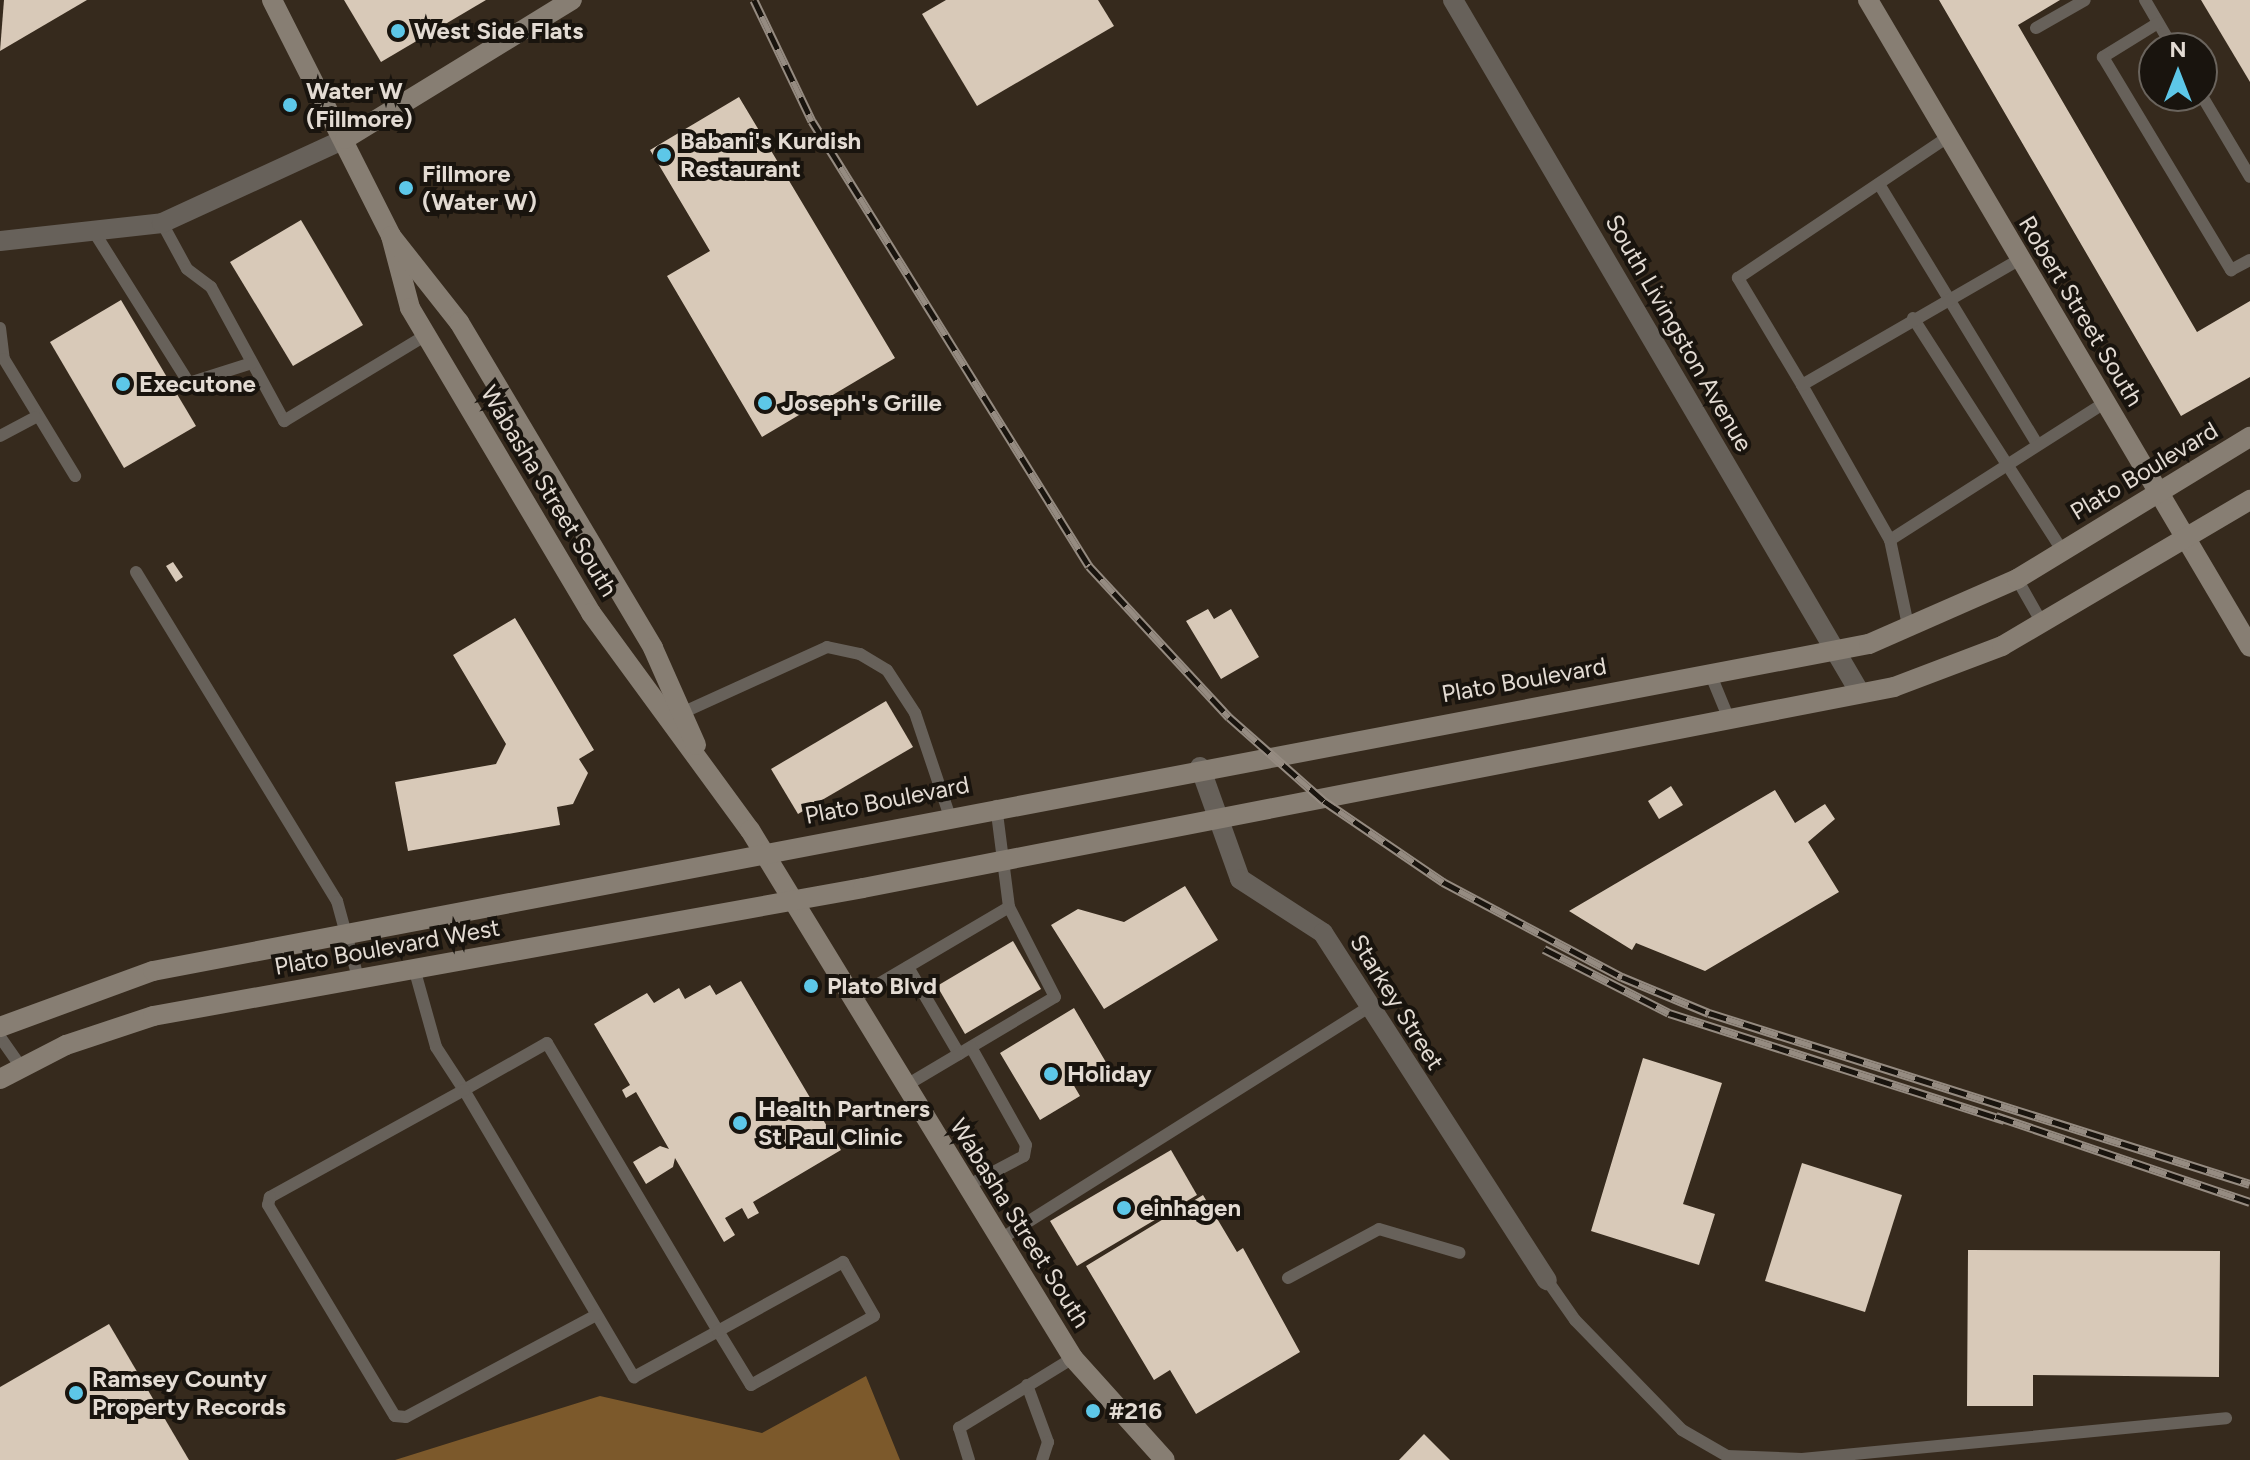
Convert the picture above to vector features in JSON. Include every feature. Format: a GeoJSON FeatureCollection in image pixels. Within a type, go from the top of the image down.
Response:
{"type":"FeatureCollection","features":[{"type":"Feature","properties":{"kind":"main road","name":"Wabasha Street South"},"geometry":{"type":"LineString","coordinates":[[272,0],[345,139],[391,236],[459,322],[684,712],[698,753]]}},
{"type":"Feature","properties":{"kind":"main road"},"geometry":{"type":"LineString","coordinates":[[345,139],[572,0]]}},
{"type":"Feature","properties":{"kind":"main road","name":"Robert Street South"},"geometry":{"type":"LineString","coordinates":[[1868,0],[2250,647]]}},
{"type":"Feature","properties":{"kind":"main road","name":"Wabasha Street South"},"geometry":{"type":"LineString","coordinates":[[391,236],[400,283],[426,335],[621,660],[698,753],[762,850],[1073,1358],[1165,1460]]}},
{"type":"Feature","properties":{"kind":"main road","name":"Plato Boulevard"},"geometry":{"type":"LineString","coordinates":[[762,850],[1834,651],[1909,630],[2017,579],[2250,437]]}},
{"type":"Feature","properties":{"kind":"main road"},"geometry":{"type":"LineString","coordinates":[[794,901],[1935,677],[2042,623],[2250,500]]}},
{"type":"Feature","properties":{"kind":"main road","name":"Plato Boulevard West"},"geometry":{"type":"LineString","coordinates":[[0,1027],[138,975],[762,850]]}},
{"type":"Feature","properties":{"kind":"main road","name":"Plato Boulevard West"},"geometry":{"type":"LineString","coordinates":[[0,1079],[21,1067],[153,1016],[794,901]]}},
{"type":"Feature","properties":{"kind":"street","name":"South Livingston Avenue"},"geometry":{"type":"LineString","coordinates":[[1453,0],[1860,693]]}},
{"type":"Feature","properties":{"kind":"street"},"geometry":{"type":"LineString","coordinates":[[0,241],[96,235],[162,223],[345,139]]}},
{"type":"Feature","properties":{"kind":"street","name":"Starkey Street"},"geometry":{"type":"LineString","coordinates":[[1200,767],[1213,820],[1240,879],[1323,933],[1547,1280]]}},
{"type":"Feature","properties":{"kind":"lane"},"geometry":{"type":"LineString","coordinates":[[2036,28],[2085,0]]}},
{"type":"Feature","properties":{"kind":"lane"},"geometry":{"type":"LineString","coordinates":[[2145,0],[2163,32]]}},
{"type":"Feature","properties":{"kind":"lane"},"geometry":{"type":"LineString","coordinates":[[2158,23],[2103,57],[2231,270],[2250,260]]}},
{"type":"Feature","properties":{"kind":"lane"},"geometry":{"type":"LineString","coordinates":[[2211,112],[2250,177]]}},
{"type":"Feature","properties":{"kind":"lane"},"geometry":{"type":"LineString","coordinates":[[1909,630],[1890,540],[1738,278],[1948,137]]}},
{"type":"Feature","properties":{"kind":"lane"},"geometry":{"type":"LineString","coordinates":[[1879,184],[1951,296],[2037,444]]}},
{"type":"Feature","properties":{"kind":"lane"},"geometry":{"type":"LineString","coordinates":[[162,223],[187,269],[211,287],[284,421],[426,335]]}},
{"type":"Feature","properties":{"kind":"lane"},"geometry":{"type":"LineString","coordinates":[[96,235],[189,383],[252,363]]}},
{"type":"Feature","properties":{"kind":"lane"},"geometry":{"type":"LineString","coordinates":[[1802,385],[1951,296],[2020,259]]}},
{"type":"Feature","properties":{"kind":"lane"},"geometry":{"type":"LineString","coordinates":[[1913,318],[2062,550]]}},
{"type":"Feature","properties":{"kind":"lane"},"geometry":{"type":"LineString","coordinates":[[0,328],[2,360],[35,417],[75,476]]}},
{"type":"Feature","properties":{"kind":"lane"},"geometry":{"type":"LineString","coordinates":[[1890,540],[2006,463],[2106,402]]}},
{"type":"Feature","properties":{"kind":"lane"},"geometry":{"type":"LineString","coordinates":[[0,436],[35,417]]}},
{"type":"Feature","properties":{"kind":"lane"},"geometry":{"type":"LineString","coordinates":[[136,572],[337,901],[358,978]]}},
{"type":"Feature","properties":{"kind":"lane"},"geometry":{"type":"LineString","coordinates":[[2017,579],[2042,623]]}},
{"type":"Feature","properties":{"kind":"lane"},"geometry":{"type":"LineString","coordinates":[[684,712],[827,647],[860,654],[887,670],[915,713],[949,814]]}},
{"type":"Feature","properties":{"kind":"lane"},"geometry":{"type":"LineString","coordinates":[[1710,673],[1729,719]]}},
{"type":"Feature","properties":{"kind":"lane"},"geometry":{"type":"LineString","coordinates":[[905,1086],[1055,997],[1009,907],[1000,862],[996,806]]}},
{"type":"Feature","properties":{"kind":"lane"},"geometry":{"type":"LineString","coordinates":[[853,999],[1009,907]]}},
{"type":"Feature","properties":{"kind":"lane"},"geometry":{"type":"LineString","coordinates":[[908,967],[1026,1145],[1024,1156],[967,1186]]}},
{"type":"Feature","properties":{"kind":"lane"},"geometry":{"type":"LineString","coordinates":[[414,968],[436,1047],[464,1090],[596,1315],[640,1379],[718,1331],[843,1262],[874,1316],[751,1385],[718,1331],[551,1045],[464,1090],[270,1197],[268,1205],[395,1416],[406,1417],[596,1315]]}},
{"type":"Feature","properties":{"kind":"lane"},"geometry":{"type":"LineString","coordinates":[[999,1240],[1369,1007]]}},
{"type":"Feature","properties":{"kind":"lane"},"geometry":{"type":"LineString","coordinates":[[0,1037],[21,1067]]}},
{"type":"Feature","properties":{"kind":"lane"},"geometry":{"type":"LineString","coordinates":[[1288,1278],[1379,1229],[1460,1253]]}},
{"type":"Feature","properties":{"kind":"lane"},"geometry":{"type":"LineString","coordinates":[[1547,1280],[1575,1320],[1682,1430],[1727,1456],[1802,1459],[2226,1418]]}},
{"type":"Feature","properties":{"kind":"lane"},"geometry":{"type":"LineString","coordinates":[[969,1460],[959,1428],[1073,1358]]}},
{"type":"Feature","properties":{"kind":"lane"},"geometry":{"type":"LineString","coordinates":[[1027,1385],[1048,1442],[1042,1460]]}},
{"type":"Feature","properties":{"kind":"shaded area"},"geometry":{"type":"Polygon","coordinates":[[[866,1376],[900,1460],[395,1460],[600,1396],[762,1433],[866,1376]]]}},
{"type":"Feature","properties":{"kind":"building"},"geometry":{"type":"Polygon","coordinates":[[[4,0],[87,0],[0,51],[4,0]]]}},
{"type":"Feature","properties":{"kind":"building","name":"West Side Flats"},"geometry":{"type":"Polygon","coordinates":[[[344,0],[486,0],[381,62],[344,0]]]}},
{"type":"Feature","properties":{"kind":"building"},"geometry":{"type":"Polygon","coordinates":[[[946,0],[1098,0],[1114,26],[977,106],[922,14],[946,0]]]}},
{"type":"Feature","properties":{"kind":"building"},"geometry":{"type":"Polygon","coordinates":[[[1939,0],[2060,0],[2018,25],[2197,332],[2250,301],[2250,377],[2181,416],[1939,0]]]}},
{"type":"Feature","properties":{"kind":"building"},"geometry":{"type":"Polygon","coordinates":[[[2201,0],[2250,0],[2250,82],[2201,0]]]}},
{"type":"Feature","properties":{"kind":"building"},"geometry":{"type":"Polygon","coordinates":[[[739,97],[895,358],[762,437],[667,276],[710,251],[650,150],[739,97]]]}},
{"type":"Feature","properties":{"kind":"building"},"geometry":{"type":"Polygon","coordinates":[[[301,220],[363,325],[293,366],[230,262],[301,220]]]}},
{"type":"Feature","properties":{"kind":"building","name":"Executone"},"geometry":{"type":"Polygon","coordinates":[[[121,300],[196,426],[124,468],[50,342],[121,300]]]}},
{"type":"Feature","properties":{"kind":"building"},"geometry":{"type":"Polygon","coordinates":[[[173,562],[183,577],[176,582],[166,566],[173,562]]]}},
{"type":"Feature","properties":{"kind":"building"},"geometry":{"type":"Polygon","coordinates":[[[1208,609],[1214,619],[1231,609],[1259,657],[1221,679],[1186,621],[1208,609]]]}},
{"type":"Feature","properties":{"kind":"building"},"geometry":{"type":"Polygon","coordinates":[[[515,618],[594,750],[579,759],[588,773],[573,804],[557,807],[560,825],[408,851],[395,782],[496,764],[506,744],[453,655],[515,618]]]}},
{"type":"Feature","properties":{"kind":"building"},"geometry":{"type":"Polygon","coordinates":[[[886,701],[913,747],[798,814],[771,769],[886,701]]]}},
{"type":"Feature","properties":{"kind":"building"},"geometry":{"type":"Polygon","coordinates":[[[1671,786],[1683,805],[1659,819],[1648,801],[1671,786]]]}},
{"type":"Feature","properties":{"kind":"building"},"geometry":{"type":"Polygon","coordinates":[[[1775,790],[1795,823],[1825,804],[1835,819],[1808,842],[1839,892],[1705,971],[1636,943],[1632,950],[1569,911],[1775,790]]]}},
{"type":"Feature","properties":{"kind":"building"},"geometry":{"type":"Polygon","coordinates":[[[1185,886],[1218,940],[1104,1009],[1051,925],[1078,909],[1124,922],[1185,886]]]}},
{"type":"Feature","properties":{"kind":"building"},"geometry":{"type":"Polygon","coordinates":[[[1013,941],[1041,989],[965,1034],[937,986],[1013,941]]]}},
{"type":"Feature","properties":{"kind":"building","name":"Health Partners St Paul Clinic"},"geometry":{"type":"Polygon","coordinates":[[[741,981],[841,1150],[753,1202],[759,1213],[748,1219],[742,1208],[725,1218],[735,1235],[724,1242],[675,1158],[673,1167],[646,1184],[633,1162],[660,1146],[669,1149],[636,1092],[626,1098],[622,1090],[630,1085],[594,1024],[647,993],[654,1003],[679,988],[685,999],[710,985],[716,995],[741,981]]]}},
{"type":"Feature","properties":{"kind":"building","name":"Holiday"},"geometry":{"type":"Polygon","coordinates":[[[1074,1008],[1107,1064],[1073,1084],[1080,1096],[1040,1120],[1000,1053],[1074,1008]]]}},
{"type":"Feature","properties":{"kind":"building"},"geometry":{"type":"Polygon","coordinates":[[[1643,1058],[1722,1083],[1683,1204],[1715,1214],[1699,1265],[1591,1231],[1643,1058]]]}},
{"type":"Feature","properties":{"kind":"building","name":"einhagen"},"geometry":{"type":"Polygon","coordinates":[[[1171,1150],[1197,1195],[1077,1266],[1050,1221],[1171,1150]]]}},
{"type":"Feature","properties":{"kind":"building"},"geometry":{"type":"Polygon","coordinates":[[[1802,1163],[1902,1195],[1865,1312],[1765,1281],[1802,1163]]]}},
{"type":"Feature","properties":{"kind":"building"},"geometry":{"type":"Polygon","coordinates":[[[1203,1195],[1237,1252],[1243,1248],[1300,1352],[1196,1414],[1170,1370],[1154,1380],[1086,1266],[1203,1195]]]}},
{"type":"Feature","properties":{"kind":"building"},"geometry":{"type":"Polygon","coordinates":[[[1968,1250],[2220,1251],[2219,1377],[2033,1375],[2033,1406],[1967,1406],[1968,1250]]]}},
{"type":"Feature","properties":{"kind":"building","name":"Ramsey County Property Records"},"geometry":{"type":"Polygon","coordinates":[[[109,1324],[189,1460],[0,1460],[0,1387],[109,1324]]]}},
{"type":"Feature","properties":{"kind":"building"},"geometry":{"type":"Polygon","coordinates":[[[1424,1434],[1450,1460],[1399,1460],[1424,1434]]]}},
{"type":"Feature","properties":{"kind":"railway"},"geometry":{"type":"LineString","coordinates":[[754,0],[812,121],[1089,566],[1229,717],[1324,801],[1443,882],[1622,977],[1709,1013],[2250,1184]]}},
{"type":"Feature","properties":{"kind":"railway"},"geometry":{"type":"LineString","coordinates":[[1544,949],[1669,1013],[2004,1120]]}},
{"type":"Feature","properties":{"kind":"railway"},"geometry":{"type":"LineString","coordinates":[[1996,1116],[2250,1202]]}},
{"type":"Feature","properties":{"kind":"place","name":"West Side Flats"},"geometry":{"type":"Point","coordinates":[398,31]}},
{"type":"Feature","properties":{"kind":"place","name":"Water W (Fillmore)"},"geometry":{"type":"Point","coordinates":[290,105]}},
{"type":"Feature","properties":{"kind":"place","name":"Babani's Kurdish Restaurant"},"geometry":{"type":"Point","coordinates":[664,155]}},
{"type":"Feature","properties":{"kind":"place","name":"Fillmore (Water W)"},"geometry":{"type":"Point","coordinates":[406,188]}},
{"type":"Feature","properties":{"kind":"place","name":"Executone"},"geometry":{"type":"Point","coordinates":[123,384]}},
{"type":"Feature","properties":{"kind":"place","name":"Joseph's Grille"},"geometry":{"type":"Point","coordinates":[765,403]}},
{"type":"Feature","properties":{"kind":"place","name":"Plato Blvd"},"geometry":{"type":"Point","coordinates":[811,986]}},
{"type":"Feature","properties":{"kind":"place","name":"Holiday"},"geometry":{"type":"Point","coordinates":[1051,1074]}},
{"type":"Feature","properties":{"kind":"place","name":"Health Partners St Paul Clinic"},"geometry":{"type":"Point","coordinates":[740,1123]}},
{"type":"Feature","properties":{"kind":"place","name":"einhagen"},"geometry":{"type":"Point","coordinates":[1124,1208]}},
{"type":"Feature","properties":{"kind":"place","name":"Ramsey County Property Records"},"geometry":{"type":"Point","coordinates":[76,1393]}},
{"type":"Feature","properties":{"kind":"place","name":"#216"},"geometry":{"type":"Point","coordinates":[1093,1411]}}]}
